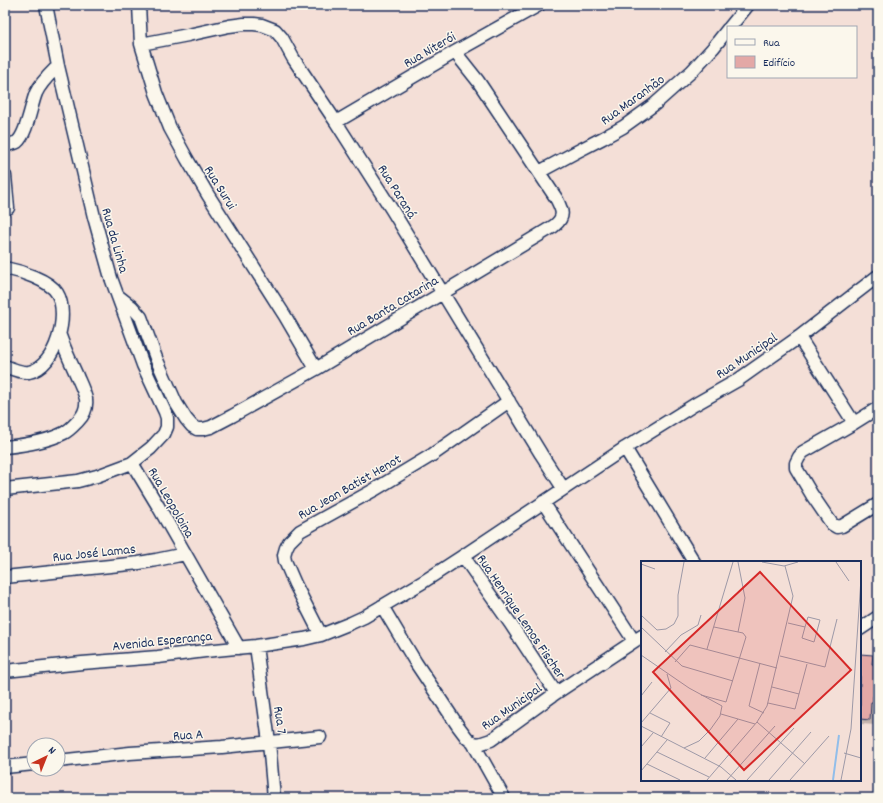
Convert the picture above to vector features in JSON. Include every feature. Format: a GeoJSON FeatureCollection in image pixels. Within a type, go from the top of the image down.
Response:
{"type":"FeatureCollection","features":[{"type":"Feature","properties":{"kind":"street","name":"Rua da Linha"},"geometry":{"type":"LineString","coordinates":[[46,5],[58,66],[94,217],[111,278],[143,365],[167,418],[166,430],[160,439],[132,463]]}},
{"type":"Feature","properties":{"kind":"street","name":"Rua Surui"},"geometry":{"type":"LineString","coordinates":[[139,5],[141,44],[156,93],[170,128],[208,195],[285,316],[316,368]]}},
{"type":"Feature","properties":{"kind":"street","name":"Rua Niterói"},"geometry":{"type":"LineString","coordinates":[[336,122],[455,52],[539,5]]}},
{"type":"Feature","properties":{"kind":"street"},"geometry":{"type":"LineString","coordinates":[[731,26],[748,5]]}},
{"type":"Feature","properties":{"kind":"street","name":"Rua Paraná"},"geometry":{"type":"LineString","coordinates":[[141,44],[229,26],[254,24],[275,30],[282,38],[293,58],[392,210],[563,488]]}},
{"type":"Feature","properties":{"kind":"street","name":"Rua Maranhão"},"geometry":{"type":"LineString","coordinates":[[539,172],[623,127],[655,104],[692,71],[727,30]]}},
{"type":"Feature","properties":{"kind":"street","name":"Rua Banta Catarina"},"geometry":{"type":"LineString","coordinates":[[118,296],[132,307],[141,317],[156,358],[176,403],[186,419],[197,429],[203,429],[211,427],[232,416],[316,368],[558,223],[562,211],[556,198],[478,81],[455,52]]}},
{"type":"Feature","properties":{"kind":"street"},"geometry":{"type":"LineString","coordinates":[[5,145],[16,142],[20,138],[41,84],[58,66]]}},
{"type":"Feature","properties":{"kind":"street"},"geometry":{"type":"LineString","coordinates":[[5,176],[8,208]]}},
{"type":"Feature","properties":{"kind":"street"},"geometry":{"type":"LineString","coordinates":[[5,268],[22,272],[43,281],[57,293],[62,308],[62,328],[60,336],[54,350],[46,361],[30,372],[23,372],[5,366]]}},
{"type":"Feature","properties":{"kind":"street","name":"Rua Municipal"},"geometry":{"type":"LineString","coordinates":[[321,635],[357,620],[423,582],[625,448],[694,405],[738,380],[799,337],[878,276]]}},
{"type":"Feature","properties":{"kind":"street"},"geometry":{"type":"LineString","coordinates":[[5,447],[28,444],[65,433],[81,418],[84,413],[86,398],[60,336]]}},
{"type":"Feature","properties":{"kind":"street"},"geometry":{"type":"LineString","coordinates":[[799,337],[854,423]]}},
{"type":"Feature","properties":{"kind":"street","name":"Rua Jean Batist Henot"},"geometry":{"type":"LineString","coordinates":[[321,635],[285,561],[284,555],[289,542],[300,531],[374,490],[432,455],[509,401]]}},
{"type":"Feature","properties":{"kind":"street"},"geometry":{"type":"LineString","coordinates":[[878,408],[803,452],[796,463],[796,468],[812,495],[832,524],[837,527],[842,526],[878,504]]}},
{"type":"Feature","properties":{"kind":"street"},"geometry":{"type":"LineString","coordinates":[[625,448],[693,561]]}},
{"type":"Feature","properties":{"kind":"street","name":"Rua Leopoloina"},"geometry":{"type":"LineString","coordinates":[[5,489],[78,481],[97,476],[132,463],[239,648]]}},
{"type":"Feature","properties":{"kind":"street"},"geometry":{"type":"LineString","coordinates":[[543,502],[638,638]]}},
{"type":"Feature","properties":{"kind":"street","name":"Rua José Lamas"},"geometry":{"type":"LineString","coordinates":[[5,577],[139,563],[185,554]]}},
{"type":"Feature","properties":{"kind":"street","name":"Rua Henrique Lemos Fischer"},"geometry":{"type":"LineString","coordinates":[[463,556],[556,692]]}},
{"type":"Feature","properties":{"kind":"street","name":"Rua Municipal"},"geometry":{"type":"LineString","coordinates":[[382,606],[420,669],[458,726],[472,743],[479,744],[491,740],[556,692],[638,638]]}},
{"type":"Feature","properties":{"kind":"street"},"geometry":{"type":"LineString","coordinates":[[861,628],[878,617]]}},
{"type":"Feature","properties":{"kind":"street","name":"Avenida Esperança"},"geometry":{"type":"LineString","coordinates":[[5,671],[239,648],[304,639],[321,635]]}},
{"type":"Feature","properties":{"kind":"street","name":"Rua 7"},"geometry":{"type":"LineString","coordinates":[[256,646],[269,742],[274,798]]}},
{"type":"Feature","properties":{"kind":"street","name":"Rua A"},"geometry":{"type":"LineString","coordinates":[[66,760],[130,753],[222,747],[320,737]]}},
{"type":"Feature","properties":{"kind":"street"},"geometry":{"type":"LineString","coordinates":[[472,743],[504,798]]}},
{"type":"Feature","properties":{"kind":"street"},"geometry":{"type":"LineString","coordinates":[[5,767],[26,765]]}},
{"type":"Feature","properties":{"kind":"building"},"geometry":{"type":"Polygon","coordinates":[[[861,654],[873,655],[872,664],[878,665],[878,697],[873,696],[873,702],[871,702],[870,720],[861,719],[861,654]]]}}]}
